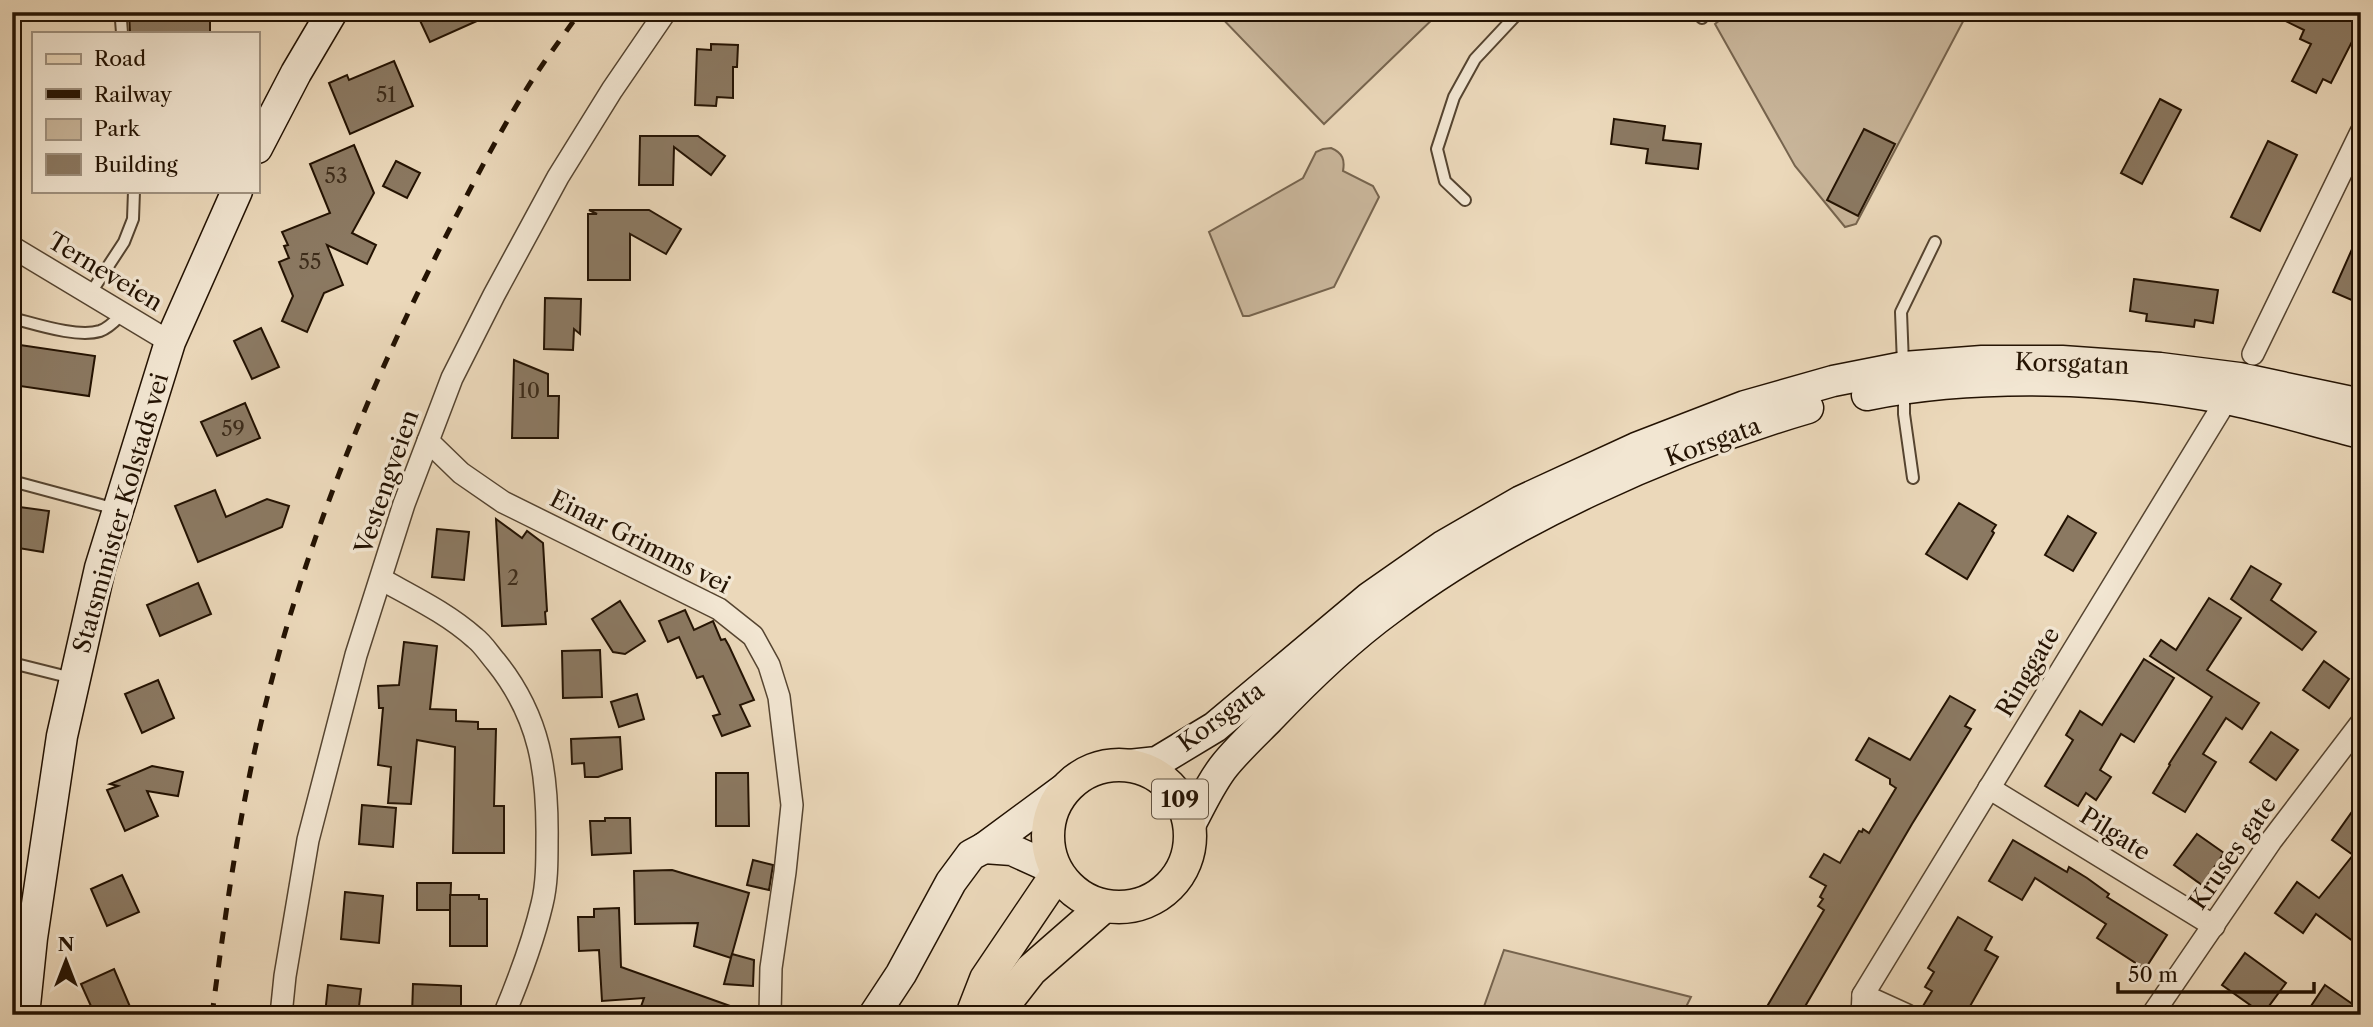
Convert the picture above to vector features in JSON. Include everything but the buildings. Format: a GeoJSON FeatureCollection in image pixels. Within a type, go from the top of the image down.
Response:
{"type":"FeatureCollection","features":[{"type":"Feature","properties":{"kind":"main road","name":"109"},"geometry":{"type":"LineString","coordinates":[[1056,871],[1069,888],[1085,900],[1103,906],[1126,908],[1149,902],[1168,888],[1182,870],[1190,848],[1190,825],[1183,803],[1169,785],[1151,772],[1129,765],[1105,765],[1083,774],[1064,789]]}},
{"type":"Feature","properties":{"kind":"main road"},"geometry":{"type":"LineString","coordinates":[[972,1015],[986,979],[1056,871],[1048,849],[1047,827],[1053,807],[1064,789]]}},
{"type":"Feature","properties":{"kind":"main road"},"geometry":{"type":"LineString","coordinates":[[996,1015],[1031,971],[1103,906]]}},
{"type":"Feature","properties":{"kind":"street"},"geometry":{"type":"LineString","coordinates":[[259,144],[332,12]]}},
{"type":"Feature","properties":{"kind":"street","name":"Vestengveien"},"geometry":{"type":"LineString","coordinates":[[281,1015],[308,840],[356,655],[404,504],[452,377],[558,177],[612,90],[664,14]]}},
{"type":"Feature","properties":{"kind":"street","name":"Ringgate"},"geometry":{"type":"LineString","coordinates":[[1862,1005],[1989,788],[2240,377],[2361,132]]}},
{"type":"Feature","properties":{"kind":"street","name":"Statsminister Kolstads vei"},"geometry":{"type":"LineString","coordinates":[[24,1015],[32,938],[60,749],[100,568],[170,342],[237,192]]}},
{"type":"Feature","properties":{"kind":"street","name":"Terneveien"},"geometry":{"type":"LineString","coordinates":[[12,247],[170,342]]}},
{"type":"Feature","properties":{"kind":"street","name":"Korsgatan"},"geometry":{"type":"LineString","coordinates":[[1904,377],[1982,361],[2062,361],[2240,377]]}},
{"type":"Feature","properties":{"kind":"street","name":"Korsgata"},"geometry":{"type":"LineString","coordinates":[[1129,765],[1157,762],[1215,727],[1370,597],[1443,546],[1521,501],[1636,448],[1745,406],[1833,382],[1904,377]]}},
{"type":"Feature","properties":{"kind":"street","name":"Korsgata"},"geometry":{"type":"LineString","coordinates":[[1190,825],[1223,767],[1291,695],[1370,624],[1448,569],[1512,531],[1658,462],[1782,416],[1904,377]]}},
{"type":"Feature","properties":{"kind":"street"},"geometry":{"type":"LineString","coordinates":[[2240,377],[2361,404]]}},
{"type":"Feature","properties":{"kind":"street"},"geometry":{"type":"LineString","coordinates":[[2240,377],[2361,433]]}},
{"type":"Feature","properties":{"kind":"street","name":"Einar Grimms vei"},"geometry":{"type":"LineString","coordinates":[[428,441],[461,473],[503,502],[719,609],[752,636],[769,666],[779,696],[792,805],[771,968],[770,1015]]}},
{"type":"Feature","properties":{"kind":"street"},"geometry":{"type":"LineString","coordinates":[[381,579],[446,615],[477,639],[505,674],[527,710],[541,754],[548,798],[543,902],[526,960],[504,1015]]}},
{"type":"Feature","properties":{"kind":"street","name":"Kruses gate"},"geometry":{"type":"LineString","coordinates":[[2152,1015],[2271,841],[2360,725]]}},
{"type":"Feature","properties":{"kind":"street","name":"Pilgate"},"geometry":{"type":"LineString","coordinates":[[1989,788],[2214,926]]}},
{"type":"Feature","properties":{"kind":"street"},"geometry":{"type":"LineString","coordinates":[[874,1015],[901,974],[951,882],[971,855],[1064,789]]}},
{"type":"Feature","properties":{"kind":"street"},"geometry":{"type":"LineString","coordinates":[[984,848],[1012,850],[1056,871]]}},
{"type":"Feature","properties":{"kind":"street"},"geometry":{"type":"LineString","coordinates":[[1862,1005],[1907,1015]]}},
{"type":"Feature","properties":{"kind":"lane"},"geometry":{"type":"LineString","coordinates":[[1465,200],[1445,181],[1437,149],[1454,97],[1475,59],[1519,12]]}},
{"type":"Feature","properties":{"kind":"lane"},"geometry":{"type":"LineString","coordinates":[[121,20],[122,32]]}},
{"type":"Feature","properties":{"kind":"lane"},"geometry":{"type":"LineString","coordinates":[[90,294],[124,242],[133,219],[134,192]]}},
{"type":"Feature","properties":{"kind":"lane"},"geometry":{"type":"LineString","coordinates":[[1913,478],[1905,414],[1901,312],[1935,242]]}},
{"type":"Feature","properties":{"kind":"lane"},"geometry":{"type":"LineString","coordinates":[[12,318],[80,333],[109,327],[122,314]]}},
{"type":"Feature","properties":{"kind":"lane"},"geometry":{"type":"LineString","coordinates":[[12,481],[118,510]]}},
{"type":"Feature","properties":{"kind":"lane"},"geometry":{"type":"LineString","coordinates":[[12,663],[75,679]]}},
{"type":"Feature","properties":{"kind":"green space"},"geometry":{"type":"Polygon","coordinates":[[[1216,12],[1440,12],[1324,124],[1216,12]]]}},
{"type":"Feature","properties":{"kind":"green space"},"geometry":{"type":"Polygon","coordinates":[[[1730,12],[1968,12],[1856,224],[1845,227],[1795,166],[1715,24],[1730,12]]]}},
{"type":"Feature","properties":{"kind":"green space"},"geometry":{"type":"Polygon","coordinates":[[[1331,148],[1342,157],[1343,171],[1373,186],[1379,197],[1334,287],[1243,316],[1209,232],[1303,178],[1316,152],[1331,148]]]}},
{"type":"Feature","properties":{"kind":"green space"},"geometry":{"type":"Polygon","coordinates":[[[1504,950],[1691,997],[1682,1015],[1481,1015],[1504,950]]]}},
{"type":"Feature","properties":{"kind":"railway"},"geometry":{"type":"LineString","coordinates":[[212,1015],[234,860],[251,768],[285,632],[330,498],[383,367],[463,203],[524,93],[580,12]]}}]}
